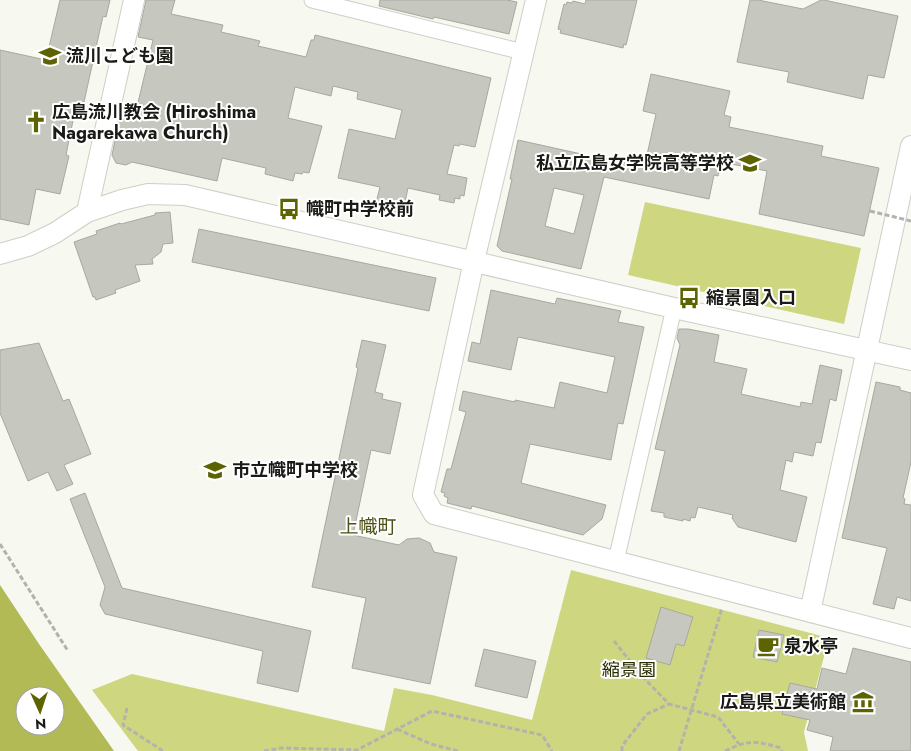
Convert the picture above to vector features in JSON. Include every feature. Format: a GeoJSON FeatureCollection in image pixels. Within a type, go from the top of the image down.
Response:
{"type":"FeatureCollection","features":[{"type":"Feature","properties":{"kind":"street"},"geometry":{"type":"LineString","coordinates":[[87,212],[134,0]]}},
{"type":"Feature","properties":{"kind":"street"},"geometry":{"type":"LineString","coordinates":[[312,0],[523,52]]}},
{"type":"Feature","properties":{"kind":"street"},"geometry":{"type":"LineString","coordinates":[[536,0],[474,261],[424,495],[434,514],[911,638]]}},
{"type":"Feature","properties":{"kind":"street"},"geometry":{"type":"LineString","coordinates":[[810,612],[911,146]]}},
{"type":"Feature","properties":{"kind":"street"},"geometry":{"type":"LineString","coordinates":[[0,254],[28,246],[55,233],[87,212],[122,200],[148,194],[185,195],[674,308],[911,360]]}},
{"type":"Feature","properties":{"kind":"street"},"geometry":{"type":"LineString","coordinates":[[616,561],[674,308]]}},
{"type":"Feature","properties":{"kind":"path"},"geometry":{"type":"LineString","coordinates":[[870,211],[911,221]]}},
{"type":"Feature","properties":{"kind":"path"},"geometry":{"type":"LineString","coordinates":[[0,544],[68,651]]}},
{"type":"Feature","properties":{"kind":"path"},"geometry":{"type":"LineString","coordinates":[[679,751],[722,606]]}},
{"type":"Feature","properties":{"kind":"path"},"geometry":{"type":"LineString","coordinates":[[614,641],[641,675],[669,704],[718,717],[739,744]]}},
{"type":"Feature","properties":{"kind":"path"},"geometry":{"type":"LineString","coordinates":[[621,751],[622,746],[647,714],[669,704]]}},
{"type":"Feature","properties":{"kind":"path"},"geometry":{"type":"LineString","coordinates":[[127,708],[122,725],[163,751]]}},
{"type":"Feature","properties":{"kind":"path"},"geometry":{"type":"LineString","coordinates":[[264,751],[282,748],[357,750],[432,712],[542,735],[552,751]]}},
{"type":"Feature","properties":{"kind":"path"},"geometry":{"type":"LineString","coordinates":[[397,729],[431,744],[458,751]]}},
{"type":"Feature","properties":{"kind":"path"},"geometry":{"type":"LineString","coordinates":[[726,751],[739,744],[757,742],[781,748],[782,751]]}},
{"type":"Feature","properties":{"kind":"green space"},"geometry":{"type":"Polygon","coordinates":[[[645,202],[861,248],[844,324],[628,275],[645,202]]]}},
{"type":"Feature","properties":{"kind":"green space","name":"縮景園"},"geometry":{"type":"Polygon","coordinates":[[[571,570],[829,638],[804,732],[808,751],[138,751],[92,690],[132,674],[384,731],[394,688],[432,695],[532,720],[571,570]]]}},
{"type":"Feature","properties":{"kind":"shaded area"},"geometry":{"type":"Polygon","coordinates":[[[0,585],[39,644],[114,751],[0,751],[0,585]]]}},
{"type":"Feature","properties":{"kind":"building"},"geometry":{"type":"Polygon","coordinates":[[[60,0],[110,0],[106,17],[103,16],[84,102],[77,101],[66,155],[69,156],[60,194],[36,189],[29,225],[0,219],[0,50],[46,60],[60,0]]]}},
{"type":"Feature","properties":{"kind":"building"},"geometry":{"type":"Polygon","coordinates":[[[146,0],[175,0],[171,14],[223,25],[221,32],[260,41],[258,46],[306,57],[311,40],[314,40],[315,35],[491,78],[475,147],[460,144],[459,146],[454,145],[447,174],[467,178],[464,196],[460,195],[460,199],[455,198],[454,203],[439,200],[440,195],[408,188],[402,217],[374,211],[380,187],[338,178],[349,129],[395,139],[402,110],[357,99],[358,92],[333,86],[331,96],[295,87],[288,118],[322,126],[309,173],[295,173],[293,181],[265,174],[266,168],[222,158],[217,181],[132,162],[126,165],[116,163],[112,155],[121,112],[135,115],[153,40],[138,37],[146,0]]]}},
{"type":"Feature","properties":{"kind":"building"},"geometry":{"type":"Polygon","coordinates":[[[380,0],[507,0],[517,2],[509,34],[379,6],[380,0]]]}},
{"type":"Feature","properties":{"kind":"building"},"geometry":{"type":"Polygon","coordinates":[[[586,0],[637,0],[626,45],[624,44],[623,48],[560,33],[561,30],[558,29],[564,4],[566,5],[567,2],[572,3],[573,1],[585,4],[586,0]]]}},
{"type":"Feature","properties":{"kind":"building"},"geometry":{"type":"Polygon","coordinates":[[[750,0],[803,9],[824,0],[898,16],[884,78],[868,75],[863,99],[787,82],[789,72],[737,62],[750,0]]]}},
{"type":"Feature","properties":{"kind":"building"},"geometry":{"type":"Polygon","coordinates":[[[651,74],[730,91],[724,115],[731,117],[729,127],[823,146],[821,156],[879,168],[864,236],[759,214],[767,171],[721,162],[718,176],[714,175],[709,199],[604,177],[581,269],[502,251],[497,246],[512,179],[510,179],[518,140],[622,163],[623,160],[645,164],[656,114],[643,111],[651,74]],[[554,188],[545,226],[574,234],[584,195],[554,188]]]}},
{"type":"Feature","properties":{"kind":"building"},"geometry":{"type":"Polygon","coordinates":[[[170,212],[173,243],[163,244],[161,252],[152,259],[153,264],[135,265],[140,281],[115,290],[116,293],[96,300],[93,297],[74,242],[97,234],[96,231],[120,223],[155,215],[155,213],[170,212]]]}},
{"type":"Feature","properties":{"kind":"building"},"geometry":{"type":"Polygon","coordinates":[[[199,229],[436,278],[429,311],[192,262],[199,229]]]}},
{"type":"Feature","properties":{"kind":"building"},"geometry":{"type":"Polygon","coordinates":[[[491,290],[555,304],[557,298],[621,311],[618,322],[644,327],[623,424],[618,423],[611,460],[530,444],[521,483],[606,505],[602,519],[583,535],[472,506],[471,509],[447,503],[448,498],[444,496],[445,493],[441,492],[447,469],[451,469],[466,412],[459,410],[463,391],[554,408],[560,382],[607,393],[615,357],[518,337],[511,370],[468,361],[472,342],[480,344],[491,290]]]}},
{"type":"Feature","properties":{"kind":"building"},"geometry":{"type":"Polygon","coordinates":[[[679,329],[719,335],[714,362],[747,369],[741,394],[800,407],[801,402],[812,404],[820,365],[842,370],[836,401],[830,399],[821,443],[816,442],[813,456],[794,452],[792,462],[786,460],[780,490],[807,497],[796,542],[738,527],[732,518],[733,515],[698,507],[695,518],[691,517],[690,521],[664,517],[664,513],[651,511],[665,451],[655,449],[680,345],[677,338],[679,329]]]}},
{"type":"Feature","properties":{"kind":"building"},"geometry":{"type":"Polygon","coordinates":[[[362,340],[386,345],[375,392],[383,394],[382,399],[401,403],[390,454],[371,450],[353,535],[399,545],[407,539],[419,538],[430,543],[434,552],[457,557],[430,684],[352,668],[366,598],[312,587],[358,368],[356,367],[362,340]]]}},
{"type":"Feature","properties":{"kind":"building"},"geometry":{"type":"Polygon","coordinates":[[[39,343],[63,401],[69,399],[91,454],[64,465],[73,484],[57,491],[48,472],[28,481],[0,413],[0,350],[39,343]]]}},
{"type":"Feature","properties":{"kind":"building"},"geometry":{"type":"Polygon","coordinates":[[[876,382],[900,387],[900,390],[911,393],[911,462],[903,498],[905,499],[904,504],[911,505],[911,601],[897,597],[894,609],[873,604],[887,548],[842,538],[876,382]]]}},
{"type":"Feature","properties":{"kind":"building"},"geometry":{"type":"Polygon","coordinates":[[[85,493],[122,588],[311,631],[298,692],[257,683],[263,651],[105,614],[100,605],[105,587],[70,499],[85,493]]]}},
{"type":"Feature","properties":{"kind":"building"},"geometry":{"type":"Polygon","coordinates":[[[661,607],[693,617],[684,646],[676,644],[670,665],[646,658],[661,607]]]}},
{"type":"Feature","properties":{"kind":"building","name":"泉水亭"},"geometry":{"type":"Polygon","coordinates":[[[759,630],[784,635],[777,662],[753,657],[759,630]]]}},
{"type":"Feature","properties":{"kind":"building","name":"広島県立美術館"},"geometry":{"type":"Polygon","coordinates":[[[853,648],[911,662],[911,751],[830,751],[833,737],[807,730],[810,720],[782,714],[790,683],[817,689],[822,668],[846,674],[853,648]]]}},
{"type":"Feature","properties":{"kind":"building"},"geometry":{"type":"Polygon","coordinates":[[[484,649],[536,661],[527,698],[475,686],[484,649]]]}},
{"type":"Feature","properties":{"kind":"place","name":"流川こども園"},"geometry":{"type":"Point","coordinates":[50,56]}},
{"type":"Feature","properties":{"kind":"place","name":"広島流川教会 (Hiroshima Nagarekawa Church)"},"geometry":{"type":"Point","coordinates":[36,122]}},
{"type":"Feature","properties":{"kind":"place","name":"私立広島女学院高等学校"},"geometry":{"type":"Point","coordinates":[750,163]}},
{"type":"Feature","properties":{"kind":"place","name":"幟町中学校前"},"geometry":{"type":"Point","coordinates":[289,209]}},
{"type":"Feature","properties":{"kind":"place","name":"縮景園入口"},"geometry":{"type":"Point","coordinates":[689,298]}},
{"type":"Feature","properties":{"kind":"place","name":"市立幟町中学校"},"geometry":{"type":"Point","coordinates":[215,470]}},
{"type":"Feature","properties":{"kind":"place","name":"泉水亭"},"geometry":{"type":"Point","coordinates":[768,646]}},
{"type":"Feature","properties":{"kind":"place","name":"広島県立美術館"},"geometry":{"type":"Point","coordinates":[863,702]}},
{"type":"Feature","properties":{"kind":"district","name":"上幟町"},"geometry":{"type":"Point","coordinates":[368,526]}}]}
